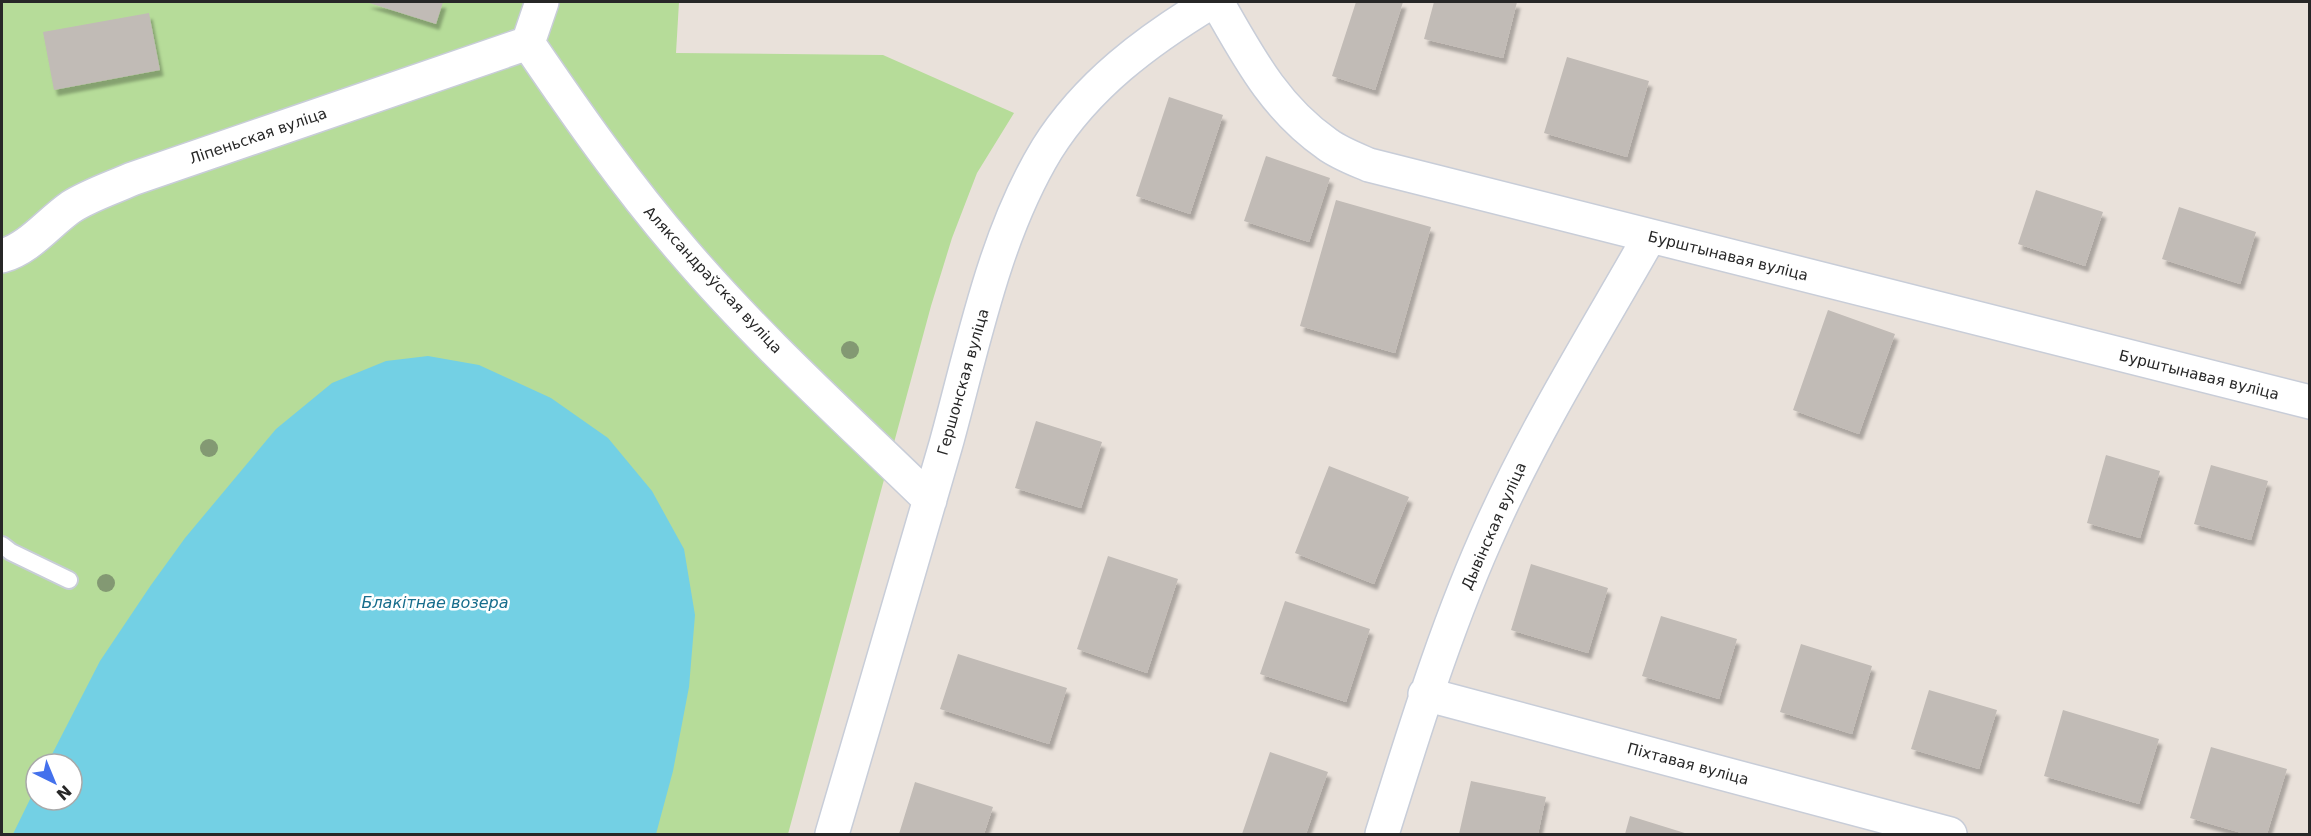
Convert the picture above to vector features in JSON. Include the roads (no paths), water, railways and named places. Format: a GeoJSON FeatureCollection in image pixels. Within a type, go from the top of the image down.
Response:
{"type":"FeatureCollection","features":[{"type":"Feature","properties":{"kind":"street"},"geometry":{"type":"LineString","coordinates":[[528,43],[542,2]]}},
{"type":"Feature","properties":{"kind":"street","name":"Гершонская вуліца"},"geometry":{"type":"LineString","coordinates":[[832,834],[1001,249],[1027,185],[1049,147],[1080,106],[1120,66],[1168,28],[1211,2]]}},
{"type":"Feature","properties":{"kind":"street","name":"Бурштынавая вуліца"},"geometry":{"type":"LineString","coordinates":[[1216,2],[1272,94],[1296,120],[1329,146],[1369,165],[2310,402]]}},
{"type":"Feature","properties":{"kind":"street","name":"Ліпеньская вуліца"},"geometry":{"type":"LineString","coordinates":[[2,256],[30,242],[72,206],[132,179],[528,43]]}},
{"type":"Feature","properties":{"kind":"street","name":"Аляксандраўская вуліца"},"geometry":{"type":"LineString","coordinates":[[528,43],[587,131],[684,253],[783,356],[930,500]]}},
{"type":"Feature","properties":{"kind":"street","name":"Дывінская вуліца"},"geometry":{"type":"LineString","coordinates":[[1382,834],[1425,694],[1492,524],[1533,439],[1650,236]]}},
{"type":"Feature","properties":{"kind":"street","name":"Піхтавая вуліца"},"geometry":{"type":"LineString","coordinates":[[1425,694],[1950,834]]}},
{"type":"Feature","properties":{"kind":"lane"},"geometry":{"type":"LineString","coordinates":[[2,544],[11,552],[69,580]]}},
{"type":"Feature","properties":{"kind":"water","name":"Блакітнае возера"},"geometry":{"type":"Polygon","coordinates":[[[428,356],[479,365],[551,398],[608,438],[652,491],[684,549],[695,615],[689,687],[673,771],[656,834],[13,834],[24,812],[84,812],[84,752],[53,752],[100,661],[185,538],[276,429],[332,383],[386,361],[428,356]]]}}]}
